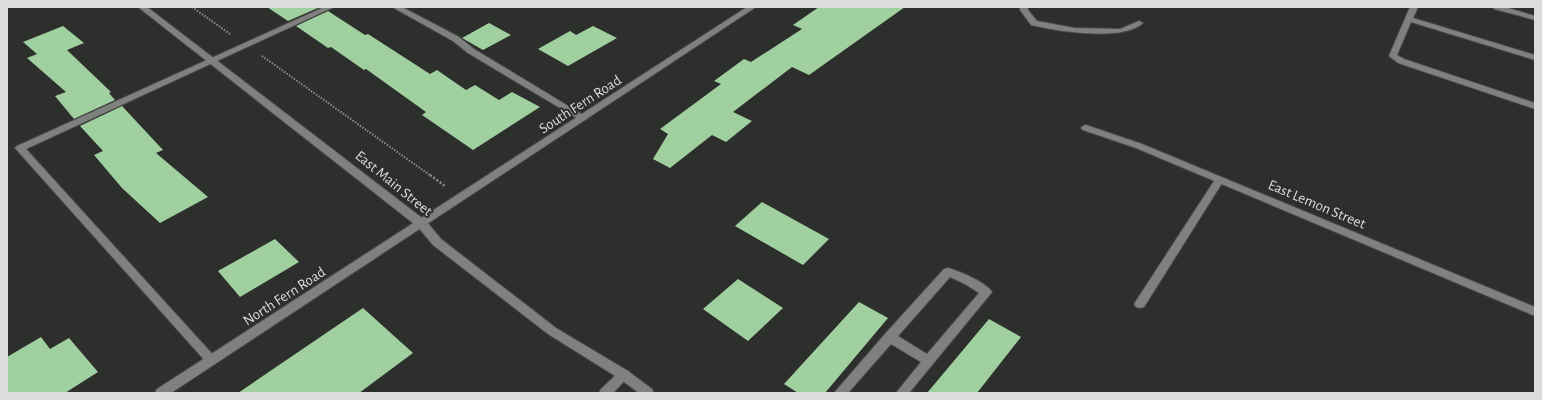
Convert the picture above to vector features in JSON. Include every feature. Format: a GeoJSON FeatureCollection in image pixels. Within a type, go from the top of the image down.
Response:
{"type":"FeatureCollection","features":[{"type":"Feature","properties":{"kind":"street","name":"East Main Street"},"geometry":{"type":"LineString","coordinates":[[142,7],[422,224],[437,242],[552,331],[624,375],[648,393]]}},
{"type":"Feature","properties":{"kind":"street"},"geometry":{"type":"LineString","coordinates":[[211,360],[20,148],[330,7]]}},
{"type":"Feature","properties":{"kind":"street"},"geometry":{"type":"LineString","coordinates":[[396,7],[456,39],[471,51],[583,118]]}},
{"type":"Feature","properties":{"kind":"street","name":"South Fern Road"},"geometry":{"type":"LineString","coordinates":[[422,224],[752,7]]}},
{"type":"Feature","properties":{"kind":"street"},"geometry":{"type":"LineString","coordinates":[[1024,7],[1024,10],[1034,23],[1075,30],[1121,31],[1139,23]]}},
{"type":"Feature","properties":{"kind":"street"},"geometry":{"type":"LineString","coordinates":[[1414,7],[1393,56],[1401,62],[1535,106]]}},
{"type":"Feature","properties":{"kind":"street"},"geometry":{"type":"LineString","coordinates":[[1497,7],[1535,18]]}},
{"type":"Feature","properties":{"kind":"street"},"geometry":{"type":"LineString","coordinates":[[1409,19],[1535,58]]}},
{"type":"Feature","properties":{"kind":"street","name":"East Lemon Street"},"geometry":{"type":"LineString","coordinates":[[1086,128],[1139,146],[1535,312]]}},
{"type":"Feature","properties":{"kind":"street"},"geometry":{"type":"LineString","coordinates":[[1140,304],[1219,180]]}},
{"type":"Feature","properties":{"kind":"street","name":"North Fern Road"},"geometry":{"type":"LineString","coordinates":[[161,393],[422,224]]}},
{"type":"Feature","properties":{"kind":"street"},"geometry":{"type":"LineString","coordinates":[[840,393],[948,272],[969,281],[986,292],[902,393]]}},
{"type":"Feature","properties":{"kind":"street"},"geometry":{"type":"LineString","coordinates":[[889,337],[929,361]]}},
{"type":"Feature","properties":{"kind":"street"},"geometry":{"type":"LineString","coordinates":[[605,393],[624,375]]}},
{"type":"Feature","properties":{"kind":"path"},"geometry":{"type":"LineString","coordinates":[[192,7],[451,190]]}},
{"type":"Feature","properties":{"kind":"building"},"geometry":{"type":"Polygon","coordinates":[[[267,7],[320,7],[288,21],[267,7]]]}},
{"type":"Feature","properties":{"kind":"building"},"geometry":{"type":"Polygon","coordinates":[[[819,7],[905,7],[809,75],[792,67],[733,112],[752,121],[726,142],[712,135],[670,168],[653,159],[668,134],[660,129],[721,84],[714,81],[744,59],[751,62],[802,29],[793,25],[819,7]]]}},
{"type":"Feature","properties":{"kind":"building"},"geometry":{"type":"Polygon","coordinates":[[[328,11],[365,35],[368,34],[430,74],[437,70],[466,90],[475,85],[499,100],[512,92],[540,107],[473,150],[422,115],[426,112],[366,69],[364,70],[331,47],[328,48],[296,26],[328,11]]]}},
{"type":"Feature","properties":{"kind":"building"},"geometry":{"type":"Polygon","coordinates":[[[489,23],[511,35],[483,50],[462,38],[489,23]]]}},
{"type":"Feature","properties":{"kind":"building"},"geometry":{"type":"Polygon","coordinates":[[[63,26],[84,43],[67,50],[111,92],[109,93],[115,100],[74,119],[55,96],[66,92],[27,58],[37,54],[23,42],[63,26]]]}},
{"type":"Feature","properties":{"kind":"building"},"geometry":{"type":"Polygon","coordinates":[[[593,26],[617,38],[568,66],[538,49],[570,31],[576,35],[593,26]]]}},
{"type":"Feature","properties":{"kind":"building"},"geometry":{"type":"Polygon","coordinates":[[[122,106],[163,150],[156,153],[208,197],[160,223],[122,188],[94,155],[103,151],[80,126],[122,106]]]}},
{"type":"Feature","properties":{"kind":"building"},"geometry":{"type":"Polygon","coordinates":[[[762,202],[829,239],[803,265],[735,226],[762,202]]]}},
{"type":"Feature","properties":{"kind":"building"},"geometry":{"type":"Polygon","coordinates":[[[275,239],[299,262],[240,297],[218,271],[275,239]]]}},
{"type":"Feature","properties":{"kind":"building"},"geometry":{"type":"Polygon","coordinates":[[[738,279],[783,308],[748,341],[703,309],[738,279]]]}},
{"type":"Feature","properties":{"kind":"building"},"geometry":{"type":"Polygon","coordinates":[[[859,302],[888,318],[825,393],[798,393],[784,384],[859,302]]]}},
{"type":"Feature","properties":{"kind":"building"},"geometry":{"type":"Polygon","coordinates":[[[363,308],[413,353],[359,393],[238,393],[363,308]]]}},
{"type":"Feature","properties":{"kind":"building"},"geometry":{"type":"Polygon","coordinates":[[[989,319],[1021,337],[977,393],[927,393],[989,319]]]}},
{"type":"Feature","properties":{"kind":"building"},"geometry":{"type":"Polygon","coordinates":[[[41,337],[50,349],[69,338],[98,372],[65,393],[7,393],[7,357],[41,337]]]}}]}
